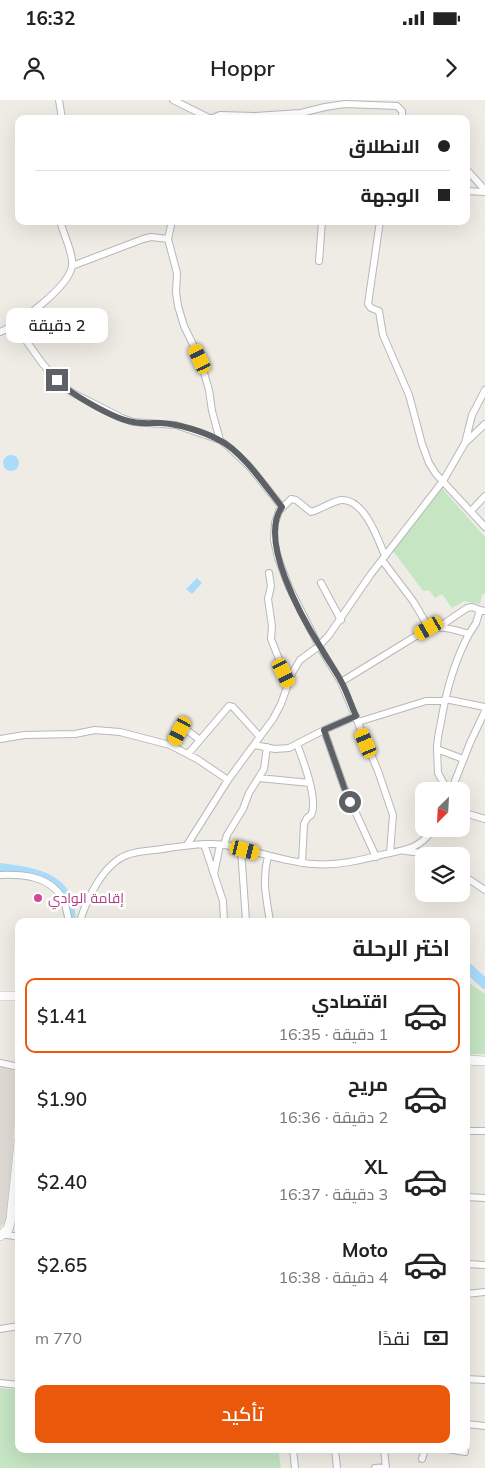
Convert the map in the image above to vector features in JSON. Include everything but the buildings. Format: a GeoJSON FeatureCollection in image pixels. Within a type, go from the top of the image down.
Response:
{"type":"FeatureCollection","features":[{"type":"Feature","properties":{"kind":"street"},"geometry":{"type":"LineString","coordinates":[[59,100],[61,115]]}},
{"type":"Feature","properties":{"kind":"street"},"geometry":{"type":"LineString","coordinates":[[173,100],[203,115]]}},
{"type":"Feature","properties":{"kind":"street"},"geometry":{"type":"LineString","coordinates":[[278,115],[300,113],[345,104],[397,106],[402,111],[402,115]]}},
{"type":"Feature","properties":{"kind":"street"},"geometry":{"type":"LineString","coordinates":[[470,174],[485,191]]}},
{"type":"Feature","properties":{"kind":"street"},"geometry":{"type":"LineString","coordinates":[[470,191],[485,191]]}},
{"type":"Feature","properties":{"kind":"street"},"geometry":{"type":"LineString","coordinates":[[0,332],[15,325],[54,293],[67,277],[72,261],[61,225]]}},
{"type":"Feature","properties":{"kind":"street"},"geometry":{"type":"LineString","coordinates":[[171,225],[168,239],[177,273],[176,292],[178,306],[184,326],[200,359],[220,440]]}},
{"type":"Feature","properties":{"kind":"street"},"geometry":{"type":"LineString","coordinates":[[319,261],[322,225]]}},
{"type":"Feature","properties":{"kind":"street"},"geometry":{"type":"LineString","coordinates":[[379,225],[368,304],[371,308],[378,311],[383,335],[409,395],[429,463],[436,474],[485,527]]}},
{"type":"Feature","properties":{"kind":"street"},"geometry":{"type":"LineString","coordinates":[[72,266],[143,239],[151,237],[168,239]]}},
{"type":"Feature","properties":{"kind":"street"},"geometry":{"type":"LineString","coordinates":[[15,325],[47,369],[60,384],[73,393],[122,418],[134,422],[176,425],[220,440],[249,466],[282,507]]}},
{"type":"Feature","properties":{"kind":"street"},"geometry":{"type":"LineString","coordinates":[[187,845],[228,780],[279,709],[288,682],[300,660],[319,646],[340,620],[383,558],[443,481],[465,443],[472,415],[485,390]]}},
{"type":"Feature","properties":{"kind":"street"},"geometry":{"type":"LineString","coordinates":[[465,443],[485,424]]}},
{"type":"Feature","properties":{"kind":"street"},"geometry":{"type":"LineString","coordinates":[[471,511],[485,496]]}},
{"type":"Feature","properties":{"kind":"street"},"geometry":{"type":"LineString","coordinates":[[390,853],[392,810],[341,682],[319,646],[289,587],[278,558],[274,531],[277,515],[282,507],[293,499],[312,512],[340,500],[350,501],[371,521],[383,558],[429,628]]}},
{"type":"Feature","properties":{"kind":"street"},"geometry":{"type":"LineString","coordinates":[[269,574],[271,586],[268,599],[272,626],[270,639],[288,682]]}},
{"type":"Feature","properties":{"kind":"street"},"geometry":{"type":"LineString","coordinates":[[320,583],[340,620]]}},
{"type":"Feature","properties":{"kind":"street"},"geometry":{"type":"LineString","coordinates":[[439,627],[467,608],[472,607],[483,610],[468,634],[459,654],[445,700],[437,749],[438,773],[444,782]]}},
{"type":"Feature","properties":{"kind":"street"},"geometry":{"type":"LineString","coordinates":[[341,682],[429,628],[439,627],[468,634]]}},
{"type":"Feature","properties":{"kind":"street"},"geometry":{"type":"LineString","coordinates":[[254,745],[281,749],[298,744],[324,730],[357,719],[426,701],[445,700],[485,707]]}},
{"type":"Feature","properties":{"kind":"street"},"geometry":{"type":"LineString","coordinates":[[188,754],[231,706],[260,737]]}},
{"type":"Feature","properties":{"kind":"street"},"geometry":{"type":"LineString","coordinates":[[453,782],[485,711]]}},
{"type":"Feature","properties":{"kind":"street"},"geometry":{"type":"LineString","coordinates":[[172,746],[180,731],[184,728],[200,740]]}},
{"type":"Feature","properties":{"kind":"street"},"geometry":{"type":"LineString","coordinates":[[0,739],[25,735],[68,735],[95,730],[110,730],[156,740],[172,746],[228,780]]}},
{"type":"Feature","properties":{"kind":"street"},"geometry":{"type":"LineString","coordinates":[[324,730],[344,787],[376,857]]}},
{"type":"Feature","properties":{"kind":"street"},"geometry":{"type":"LineString","coordinates":[[298,744],[310,783],[313,812],[304,824],[302,863]]}},
{"type":"Feature","properties":{"kind":"street"},"geometry":{"type":"LineString","coordinates":[[214,874],[222,845],[244,806],[248,793],[265,767],[267,748]]}},
{"type":"Feature","properties":{"kind":"street"},"geometry":{"type":"LineString","coordinates":[[437,749],[463,759]]}},
{"type":"Feature","properties":{"kind":"street"},"geometry":{"type":"LineString","coordinates":[[259,778],[310,783]]}},
{"type":"Feature","properties":{"kind":"street"},"geometry":{"type":"LineString","coordinates":[[470,815],[485,819]]}},
{"type":"Feature","properties":{"kind":"street"},"geometry":{"type":"LineString","coordinates":[[81,918],[85,905],[108,869],[120,858],[135,853],[204,844],[222,845],[302,863],[336,864],[376,857],[422,843],[428,838]]}},
{"type":"Feature","properties":{"kind":"street"},"geometry":{"type":"LineString","coordinates":[[204,844],[223,901],[224,918]]}},
{"type":"Feature","properties":{"kind":"street"},"geometry":{"type":"LineString","coordinates":[[240,849],[246,918]]}},
{"type":"Feature","properties":{"kind":"street"},"geometry":{"type":"LineString","coordinates":[[399,850],[415,852]]}},
{"type":"Feature","properties":{"kind":"street"},"geometry":{"type":"LineString","coordinates":[[268,856],[264,872],[264,883],[270,918]]}},
{"type":"Feature","properties":{"kind":"street"},"geometry":{"type":"LineString","coordinates":[[0,875],[28,875],[38,878],[57,891],[63,900],[68,918]]}},
{"type":"Feature","properties":{"kind":"street"},"geometry":{"type":"LineString","coordinates":[[470,880],[485,890]]}},
{"type":"Feature","properties":{"kind":"street"},"geometry":{"type":"LineString","coordinates":[[0,996],[15,996]]}},
{"type":"Feature","properties":{"kind":"street"},"geometry":{"type":"LineString","coordinates":[[470,1060],[485,1061]]}},
{"type":"Feature","properties":{"kind":"street"},"geometry":{"type":"LineString","coordinates":[[0,1063],[15,1067]]}},
{"type":"Feature","properties":{"kind":"street"},"geometry":{"type":"LineString","coordinates":[[470,1131],[485,1131]]}},
{"type":"Feature","properties":{"kind":"street"},"geometry":{"type":"LineString","coordinates":[[1,1235],[8,1229],[11,1220],[15,1181]]}},
{"type":"Feature","properties":{"kind":"street"},"geometry":{"type":"LineString","coordinates":[[470,1197],[485,1198]]}},
{"type":"Feature","properties":{"kind":"street"},"geometry":{"type":"LineString","coordinates":[[1,1235],[15,1237]]}},
{"type":"Feature","properties":{"kind":"street"},"geometry":{"type":"LineString","coordinates":[[470,1264],[485,1265]]}},
{"type":"Feature","properties":{"kind":"street"},"geometry":{"type":"LineString","coordinates":[[470,1294],[485,1292]]}},
{"type":"Feature","properties":{"kind":"street"},"geometry":{"type":"LineString","coordinates":[[0,1329],[15,1327]]}},
{"type":"Feature","properties":{"kind":"street"},"geometry":{"type":"LineString","coordinates":[[470,1379],[485,1380]]}},
{"type":"Feature","properties":{"kind":"street"},"geometry":{"type":"LineString","coordinates":[[0,1383],[15,1385]]}},
{"type":"Feature","properties":{"kind":"street"},"geometry":{"type":"LineString","coordinates":[[470,1424],[485,1426]]}},
{"type":"Feature","properties":{"kind":"street"},"geometry":{"type":"LineString","coordinates":[[293,1453],[295,1468]]}},
{"type":"Feature","properties":{"kind":"street"},"geometry":{"type":"LineString","coordinates":[[336,1453],[337,1468]]}},
{"type":"Feature","properties":{"kind":"street"},"geometry":{"type":"LineString","coordinates":[[375,1468],[386,1467],[384,1453]]}},
{"type":"Feature","properties":{"kind":"street"},"geometry":{"type":"LineString","coordinates":[[422,1459],[423,1453]]}},
{"type":"Feature","properties":{"kind":"shaded area"},"geometry":{"type":"Polygon","coordinates":[[[0,1067],[15,1071],[15,1122],[7,1221],[0,1227],[0,1067]]]}},
{"type":"Feature","properties":{"kind":"green space"},"geometry":{"type":"Polygon","coordinates":[[[439,485],[485,537],[485,594],[482,594],[480,604],[464,601],[452,608],[442,594],[435,598],[429,590],[423,591],[391,548],[439,485]]]}},
{"type":"Feature","properties":{"kind":"green space"},"geometry":{"type":"Polygon","coordinates":[[[470,984],[485,994],[485,1054],[470,1054],[470,984]]]}},
{"type":"Feature","properties":{"kind":"green space"},"geometry":{"type":"Polygon","coordinates":[[[0,1388],[15,1390],[15,1453],[279,1453],[281,1468],[0,1468],[0,1388]]]}},
{"type":"Feature","properties":{"kind":"water"},"geometry":{"type":"Polygon","coordinates":[[[8,455],[14,455],[19,460],[17,469],[8,471],[3,466],[3,460],[8,455]]]}},
{"type":"Feature","properties":{"kind":"water"},"geometry":{"type":"Polygon","coordinates":[[[197,578],[202,583],[192,594],[186,589],[197,578]]]}},
{"type":"Feature","properties":{"kind":"waterway"},"geometry":{"type":"LineString","coordinates":[[0,868],[29,873],[48,879],[57,885],[68,901],[71,918]]}},
{"type":"Feature","properties":{"kind":"waterway"},"geometry":{"type":"LineString","coordinates":[[470,970],[485,984]]}},
{"type":"Feature","properties":{"kind":"place","name":"إقامة الوادي"},"geometry":{"type":"Point","coordinates":[38,898]}},
{"type":"Feature","properties":{"kind":"route"},"geometry":{"type":"LineString","coordinates":[[57,380],[73,393],[122,418],[134,422],[176,425],[220,440],[249,466],[282,507],[277,515],[274,531],[278,558],[289,587],[319,646],[341,682],[356,716],[324,730],[350,802]]}}]}
